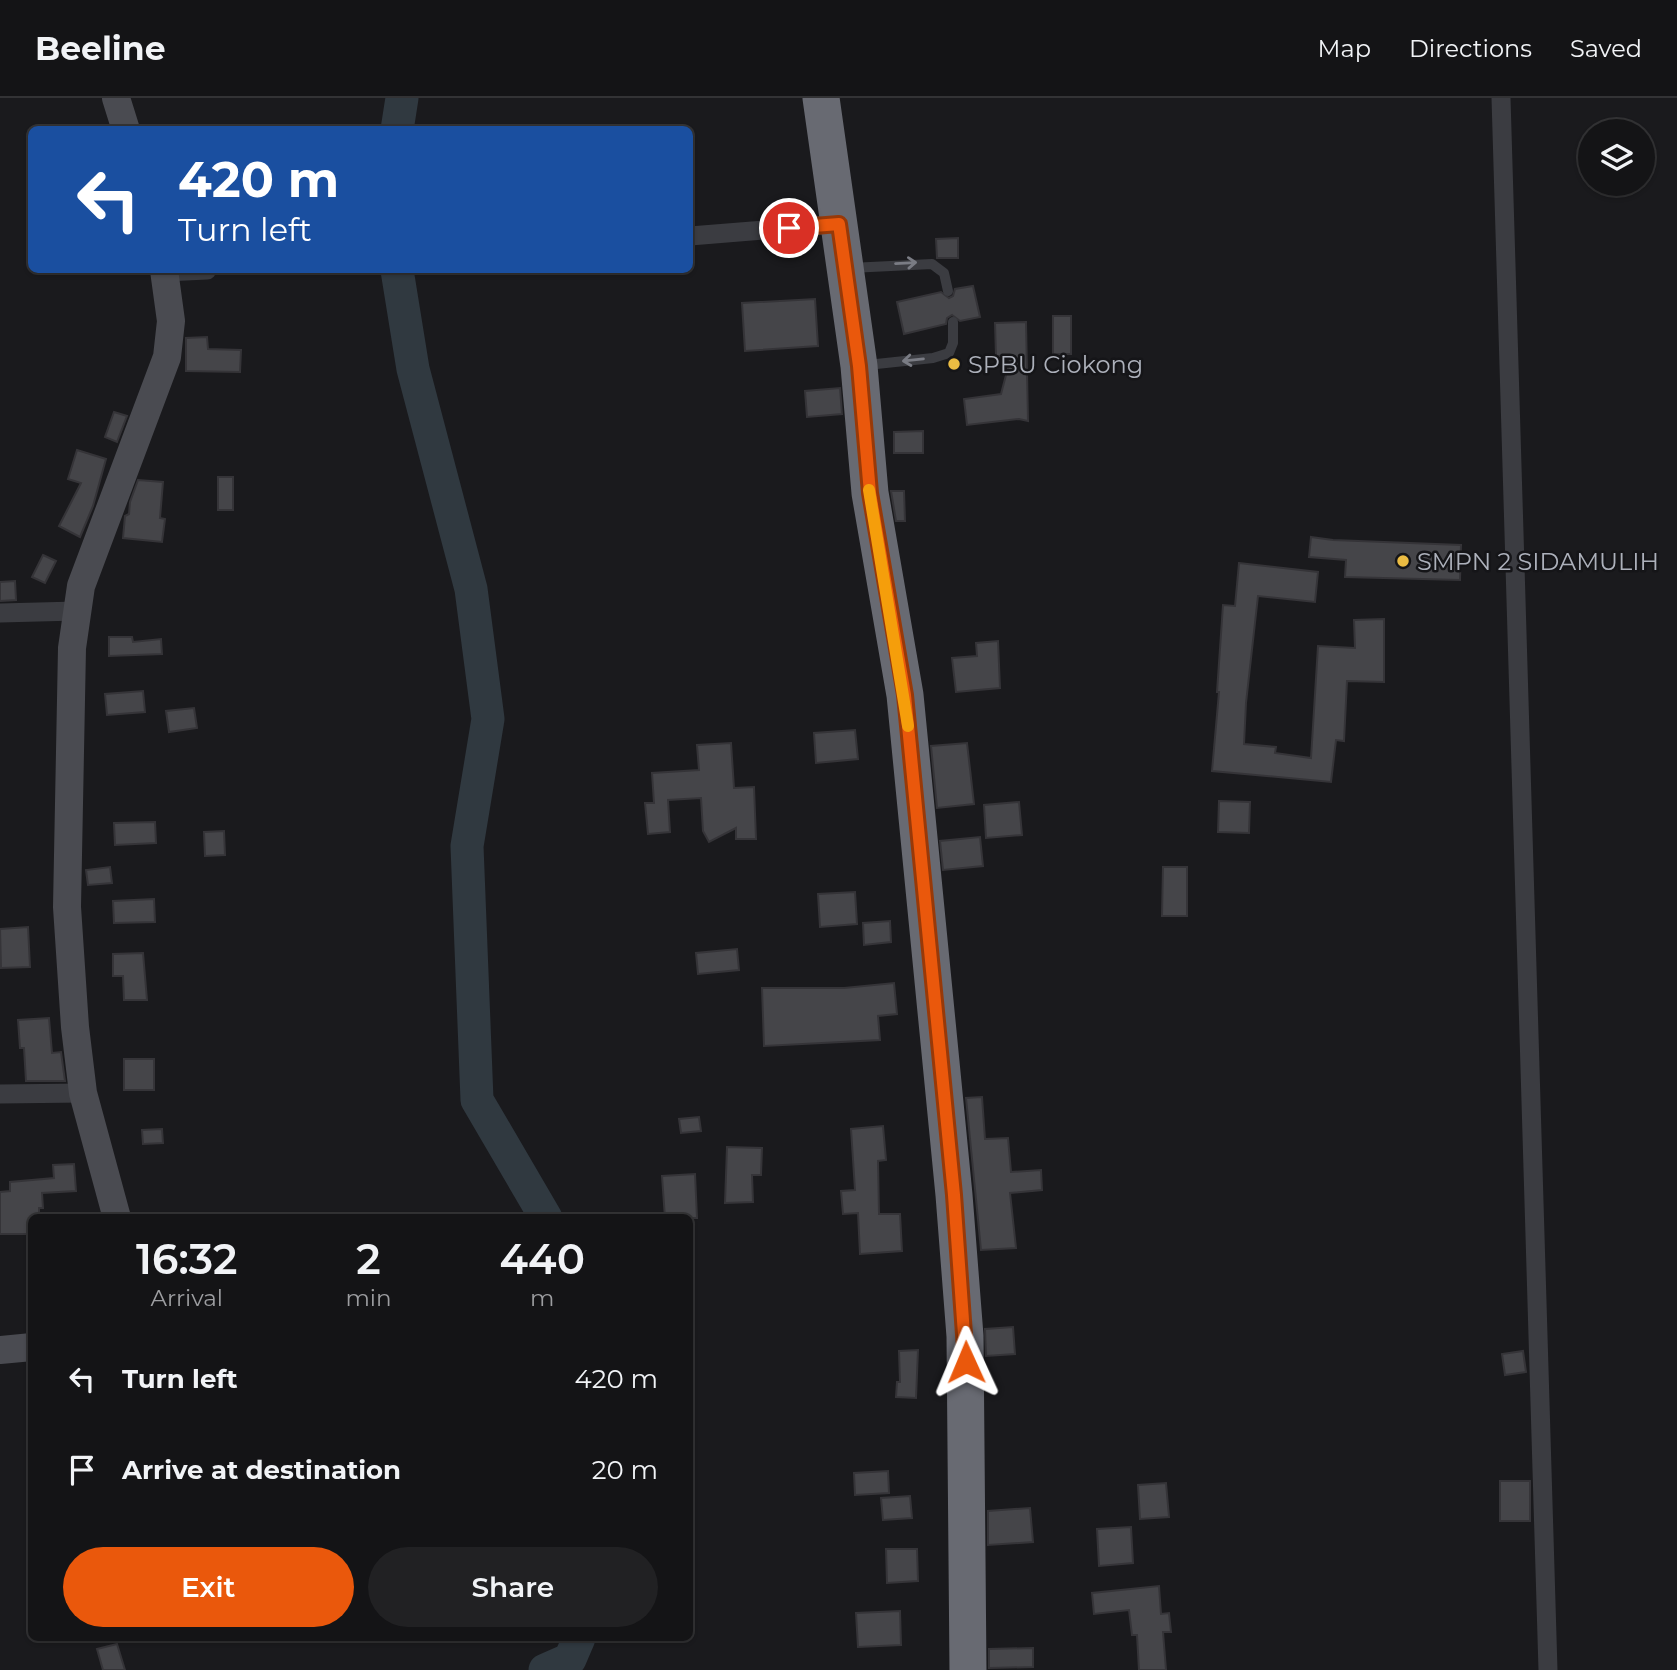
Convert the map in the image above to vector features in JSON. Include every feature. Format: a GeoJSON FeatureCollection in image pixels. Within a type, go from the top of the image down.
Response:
{"type":"FeatureCollection","features":[{"type":"Feature","properties":{"kind":"highway"},"geometry":{"type":"LineString","coordinates":[[821,98],[859,366],[870,493],[905,695],[954,1195],[965,1336],[968,1670]]}},
{"type":"Feature","properties":{"kind":"street"},"geometry":{"type":"LineString","coordinates":[[116,98],[125,126]]}},
{"type":"Feature","properties":{"kind":"street"},"geometry":{"type":"LineString","coordinates":[[1501,98],[1548,1670]]}},
{"type":"Feature","properties":{"kind":"street"},"geometry":{"type":"LineString","coordinates":[[693,236],[839,224]]}},
{"type":"Feature","properties":{"kind":"street"},"geometry":{"type":"LineString","coordinates":[[116,1214],[83,1093],[75,1027],[67,907],[72,648],[81,586],[167,358],[171,321],[164,273]]}},
{"type":"Feature","properties":{"kind":"street"},"geometry":{"type":"LineString","coordinates":[[0,613],[77,611]]}},
{"type":"Feature","properties":{"kind":"street"},"geometry":{"type":"LineString","coordinates":[[0,1094],[83,1093]]}},
{"type":"Feature","properties":{"kind":"street"},"geometry":{"type":"LineString","coordinates":[[0,1350],[28,1347]]}},
{"type":"Feature","properties":{"kind":"lane"},"geometry":{"type":"LineString","coordinates":[[846,268],[932,264],[944,272],[948,291]]}},
{"type":"Feature","properties":{"kind":"lane"},"geometry":{"type":"LineString","coordinates":[[859,366],[943,356],[952,348],[953,322]]}},
{"type":"Feature","properties":{"kind":"building"},"geometry":{"type":"Polygon","coordinates":[[[958,238],[958,258],[937,258],[936,239],[958,238]]]}},
{"type":"Feature","properties":{"kind":"building"},"geometry":{"type":"Polygon","coordinates":[[[973,286],[980,317],[960,321],[952,315],[947,318],[946,324],[904,334],[897,302],[941,292],[949,298],[953,296],[955,289],[973,286]]]}},
{"type":"Feature","properties":{"kind":"building"},"geometry":{"type":"Polygon","coordinates":[[[815,299],[818,346],[745,351],[742,303],[815,299]]]}},
{"type":"Feature","properties":{"kind":"building"},"geometry":{"type":"Polygon","coordinates":[[[1053,316],[1071,316],[1071,354],[1053,354],[1053,316]]]}},
{"type":"Feature","properties":{"kind":"building"},"geometry":{"type":"Polygon","coordinates":[[[1026,322],[1028,421],[1019,419],[967,425],[964,399],[1001,394],[1011,356],[996,356],[995,323],[1026,322]]]}},
{"type":"Feature","properties":{"kind":"building"},"geometry":{"type":"Polygon","coordinates":[[[207,337],[208,349],[241,350],[240,372],[186,371],[186,338],[207,337]]]}},
{"type":"Feature","properties":{"kind":"building"},"geometry":{"type":"Polygon","coordinates":[[[840,388],[842,414],[807,417],[805,391],[840,388]]]}},
{"type":"Feature","properties":{"kind":"building"},"geometry":{"type":"Polygon","coordinates":[[[114,412],[127,416],[117,442],[105,437],[114,412]]]}},
{"type":"Feature","properties":{"kind":"building"},"geometry":{"type":"Polygon","coordinates":[[[923,431],[923,453],[894,453],[894,432],[923,431]]]}},
{"type":"Feature","properties":{"kind":"building"},"geometry":{"type":"Polygon","coordinates":[[[77,450],[106,459],[93,506],[80,537],[59,526],[81,483],[68,479],[77,450]]]}},
{"type":"Feature","properties":{"kind":"building"},"geometry":{"type":"Polygon","coordinates":[[[218,477],[233,477],[233,510],[218,510],[218,477]]]}},
{"type":"Feature","properties":{"kind":"building"},"geometry":{"type":"Polygon","coordinates":[[[138,480],[163,482],[160,518],[165,519],[162,542],[123,538],[125,516],[129,514],[130,502],[138,480]]]}},
{"type":"Feature","properties":{"kind":"building"},"geometry":{"type":"Polygon","coordinates":[[[891,491],[904,491],[905,521],[896,521],[891,491]]]}},
{"type":"Feature","properties":{"kind":"building","name":"SMPN 2 SIDAMULIH"},"geometry":{"type":"Polygon","coordinates":[[[1311,537],[1461,545],[1460,580],[1345,577],[1346,560],[1309,557],[1311,537]]]}},
{"type":"Feature","properties":{"kind":"building"},"geometry":{"type":"Polygon","coordinates":[[[43,555],[56,561],[45,583],[32,577],[43,555]]]}},
{"type":"Feature","properties":{"kind":"building"},"geometry":{"type":"Polygon","coordinates":[[[1239,563],[1318,572],[1315,602],[1258,596],[1244,744],[1276,747],[1275,753],[1311,758],[1318,646],[1355,648],[1354,620],[1384,619],[1384,682],[1347,681],[1344,741],[1336,740],[1331,782],[1212,771],[1223,605],[1235,606],[1239,563]]]}},
{"type":"Feature","properties":{"kind":"building"},"geometry":{"type":"Polygon","coordinates":[[[15,581],[16,600],[0,601],[0,582],[15,581]]]}},
{"type":"Feature","properties":{"kind":"building"},"geometry":{"type":"Polygon","coordinates":[[[109,637],[132,637],[133,642],[161,639],[162,654],[109,656],[109,637]]]}},
{"type":"Feature","properties":{"kind":"building"},"geometry":{"type":"Polygon","coordinates":[[[998,641],[1000,688],[956,692],[952,658],[977,656],[976,643],[998,641]]]}},
{"type":"Feature","properties":{"kind":"building"},"geometry":{"type":"Polygon","coordinates":[[[143,691],[145,712],[107,715],[105,694],[143,691]]]}},
{"type":"Feature","properties":{"kind":"building"},"geometry":{"type":"Polygon","coordinates":[[[194,708],[197,728],[169,732],[166,711],[194,708]]]}},
{"type":"Feature","properties":{"kind":"building"},"geometry":{"type":"Polygon","coordinates":[[[855,730],[858,759],[816,763],[814,733],[855,730]]]}},
{"type":"Feature","properties":{"kind":"building"},"geometry":{"type":"Polygon","coordinates":[[[731,743],[734,788],[754,787],[756,839],[736,839],[736,828],[709,842],[703,831],[701,798],[668,800],[670,832],[648,834],[645,803],[654,803],[652,773],[699,770],[697,745],[731,743]]]}},
{"type":"Feature","properties":{"kind":"building"},"geometry":{"type":"Polygon","coordinates":[[[967,743],[974,804],[937,808],[931,746],[967,743]]]}},
{"type":"Feature","properties":{"kind":"building"},"geometry":{"type":"Polygon","coordinates":[[[1219,801],[1250,802],[1249,833],[1218,832],[1219,801]]]}},
{"type":"Feature","properties":{"kind":"building"},"geometry":{"type":"Polygon","coordinates":[[[1019,802],[1022,835],[986,838],[984,805],[1019,802]]]}},
{"type":"Feature","properties":{"kind":"building"},"geometry":{"type":"Polygon","coordinates":[[[155,822],[156,843],[115,845],[114,823],[155,822]]]}},
{"type":"Feature","properties":{"kind":"building"},"geometry":{"type":"Polygon","coordinates":[[[224,831],[225,855],[205,856],[204,832],[224,831]]]}},
{"type":"Feature","properties":{"kind":"building"},"geometry":{"type":"Polygon","coordinates":[[[980,837],[983,866],[943,870],[940,841],[980,837]]]}},
{"type":"Feature","properties":{"kind":"building"},"geometry":{"type":"Polygon","coordinates":[[[110,867],[112,883],[88,885],[86,870],[110,867]]]}},
{"type":"Feature","properties":{"kind":"building"},"geometry":{"type":"Polygon","coordinates":[[[1163,867],[1187,867],[1187,916],[1162,916],[1163,867]]]}},
{"type":"Feature","properties":{"kind":"building"},"geometry":{"type":"Polygon","coordinates":[[[855,892],[857,924],[820,927],[818,894],[855,892]]]}},
{"type":"Feature","properties":{"kind":"building"},"geometry":{"type":"Polygon","coordinates":[[[154,899],[155,922],[114,923],[113,901],[154,899]]]}},
{"type":"Feature","properties":{"kind":"building"},"geometry":{"type":"Polygon","coordinates":[[[890,921],[891,942],[864,945],[863,923],[890,921]]]}},
{"type":"Feature","properties":{"kind":"building"},"geometry":{"type":"Polygon","coordinates":[[[28,927],[30,967],[1,968],[0,929],[28,927]]]}},
{"type":"Feature","properties":{"kind":"building"},"geometry":{"type":"Polygon","coordinates":[[[737,949],[739,970],[698,974],[696,953],[737,949]]]}},
{"type":"Feature","properties":{"kind":"building"},"geometry":{"type":"Polygon","coordinates":[[[143,953],[147,1000],[124,1000],[123,976],[113,976],[113,954],[143,953]]]}},
{"type":"Feature","properties":{"kind":"building"},"geometry":{"type":"Polygon","coordinates":[[[894,983],[897,1014],[878,1016],[880,1040],[764,1046],[762,988],[844,988],[894,983]]]}},
{"type":"Feature","properties":{"kind":"building"},"geometry":{"type":"Polygon","coordinates":[[[49,1018],[52,1053],[61,1052],[65,1081],[26,1081],[24,1048],[20,1048],[18,1020],[49,1018]]]}},
{"type":"Feature","properties":{"kind":"building"},"geometry":{"type":"Polygon","coordinates":[[[124,1059],[154,1059],[154,1090],[124,1090],[124,1059]]]}},
{"type":"Feature","properties":{"kind":"building"},"geometry":{"type":"Polygon","coordinates":[[[982,1097],[985,1139],[1008,1138],[1011,1172],[1041,1170],[1042,1190],[1010,1193],[1016,1248],[981,1250],[966,1098],[982,1097]]]}},
{"type":"Feature","properties":{"kind":"building"},"geometry":{"type":"Polygon","coordinates":[[[699,1117],[701,1131],[681,1133],[679,1119],[699,1117]]]}},
{"type":"Feature","properties":{"kind":"building"},"geometry":{"type":"Polygon","coordinates":[[[883,1126],[886,1160],[878,1161],[879,1214],[900,1214],[902,1251],[860,1254],[858,1213],[843,1214],[841,1191],[855,1190],[851,1129],[883,1126]]]}},
{"type":"Feature","properties":{"kind":"building"},"geometry":{"type":"Polygon","coordinates":[[[162,1129],[163,1143],[143,1144],[142,1130],[162,1129]]]}},
{"type":"Feature","properties":{"kind":"building"},"geometry":{"type":"Polygon","coordinates":[[[727,1147],[762,1148],[761,1175],[752,1175],[753,1202],[725,1203],[727,1147]]]}},
{"type":"Feature","properties":{"kind":"building"},"geometry":{"type":"Polygon","coordinates":[[[74,1164],[76,1191],[42,1193],[43,1208],[39,1208],[39,1214],[28,1214],[28,1234],[0,1234],[0,1192],[10,1191],[10,1182],[54,1178],[53,1165],[74,1164]]]}},
{"type":"Feature","properties":{"kind":"building"},"geometry":{"type":"Polygon","coordinates":[[[695,1174],[697,1218],[693,1218],[693,1214],[665,1214],[662,1176],[695,1174]]]}},
{"type":"Feature","properties":{"kind":"building"},"geometry":{"type":"Polygon","coordinates":[[[1013,1327],[1015,1354],[986,1356],[985,1329],[1013,1327]]]}},
{"type":"Feature","properties":{"kind":"building"},"geometry":{"type":"Polygon","coordinates":[[[918,1350],[916,1398],[896,1397],[897,1382],[900,1382],[899,1351],[918,1350]]]}},
{"type":"Feature","properties":{"kind":"building"},"geometry":{"type":"Polygon","coordinates":[[[1523,1351],[1526,1372],[1505,1375],[1502,1354],[1523,1351]]]}},
{"type":"Feature","properties":{"kind":"building"},"geometry":{"type":"Polygon","coordinates":[[[888,1471],[889,1493],[855,1495],[854,1473],[888,1471]]]}},
{"type":"Feature","properties":{"kind":"building"},"geometry":{"type":"Polygon","coordinates":[[[1500,1481],[1530,1481],[1530,1521],[1500,1521],[1500,1481]]]}},
{"type":"Feature","properties":{"kind":"building"},"geometry":{"type":"Polygon","coordinates":[[[1166,1483],[1169,1517],[1140,1519],[1138,1485],[1166,1483]]]}},
{"type":"Feature","properties":{"kind":"building"},"geometry":{"type":"Polygon","coordinates":[[[910,1496],[912,1518],[883,1520],[881,1498],[910,1496]]]}},
{"type":"Feature","properties":{"kind":"building"},"geometry":{"type":"Polygon","coordinates":[[[1030,1508],[1033,1542],[988,1545],[988,1511],[1030,1508]]]}},
{"type":"Feature","properties":{"kind":"building"},"geometry":{"type":"Polygon","coordinates":[[[1131,1527],[1133,1563],[1099,1566],[1097,1529],[1131,1527]]]}},
{"type":"Feature","properties":{"kind":"building"},"geometry":{"type":"Polygon","coordinates":[[[886,1549],[917,1549],[918,1581],[887,1583],[886,1549]]]}},
{"type":"Feature","properties":{"kind":"building"},"geometry":{"type":"Polygon","coordinates":[[[1159,1586],[1161,1614],[1169,1613],[1171,1632],[1163,1632],[1166,1670],[1139,1670],[1137,1635],[1132,1635],[1129,1610],[1094,1614],[1092,1593],[1159,1586]]]}},
{"type":"Feature","properties":{"kind":"building"},"geometry":{"type":"Polygon","coordinates":[[[900,1611],[901,1645],[858,1647],[856,1613],[900,1611]]]}},
{"type":"Feature","properties":{"kind":"building"},"geometry":{"type":"Polygon","coordinates":[[[117,1644],[125,1670],[103,1670],[97,1649],[117,1644]]]}},
{"type":"Feature","properties":{"kind":"building"},"geometry":{"type":"Polygon","coordinates":[[[1033,1648],[1033,1667],[989,1668],[989,1649],[1033,1648]]]}},
{"type":"Feature","properties":{"kind":"waterway"},"geometry":{"type":"LineString","coordinates":[[398,126],[402,98]]}},
{"type":"Feature","properties":{"kind":"waterway"},"geometry":{"type":"LineString","coordinates":[[397,273],[413,369],[471,589],[488,719],[467,846],[477,1100],[544,1214]]}},
{"type":"Feature","properties":{"kind":"waterway"},"geometry":{"type":"LineString","coordinates":[[545,1670],[570,1659],[578,1641]]}},
{"type":"Feature","properties":{"kind":"slow traffic"},"geometry":{"type":"LineString","coordinates":[[869,490],[908,726]]}},
{"type":"Feature","properties":{"kind":"place","name":"SPBU Ciokong"},"geometry":{"type":"Point","coordinates":[954,364]}},
{"type":"Feature","properties":{"kind":"place","name":"SMPN 2 SIDAMULIH"},"geometry":{"type":"Point","coordinates":[1403,561]}},
{"type":"Feature","properties":{"kind":"route"},"geometry":{"type":"LineString","coordinates":[[789,228],[839,224],[846,268],[859,366],[870,493],[905,695],[954,1195],[966,1362]]}}]}
